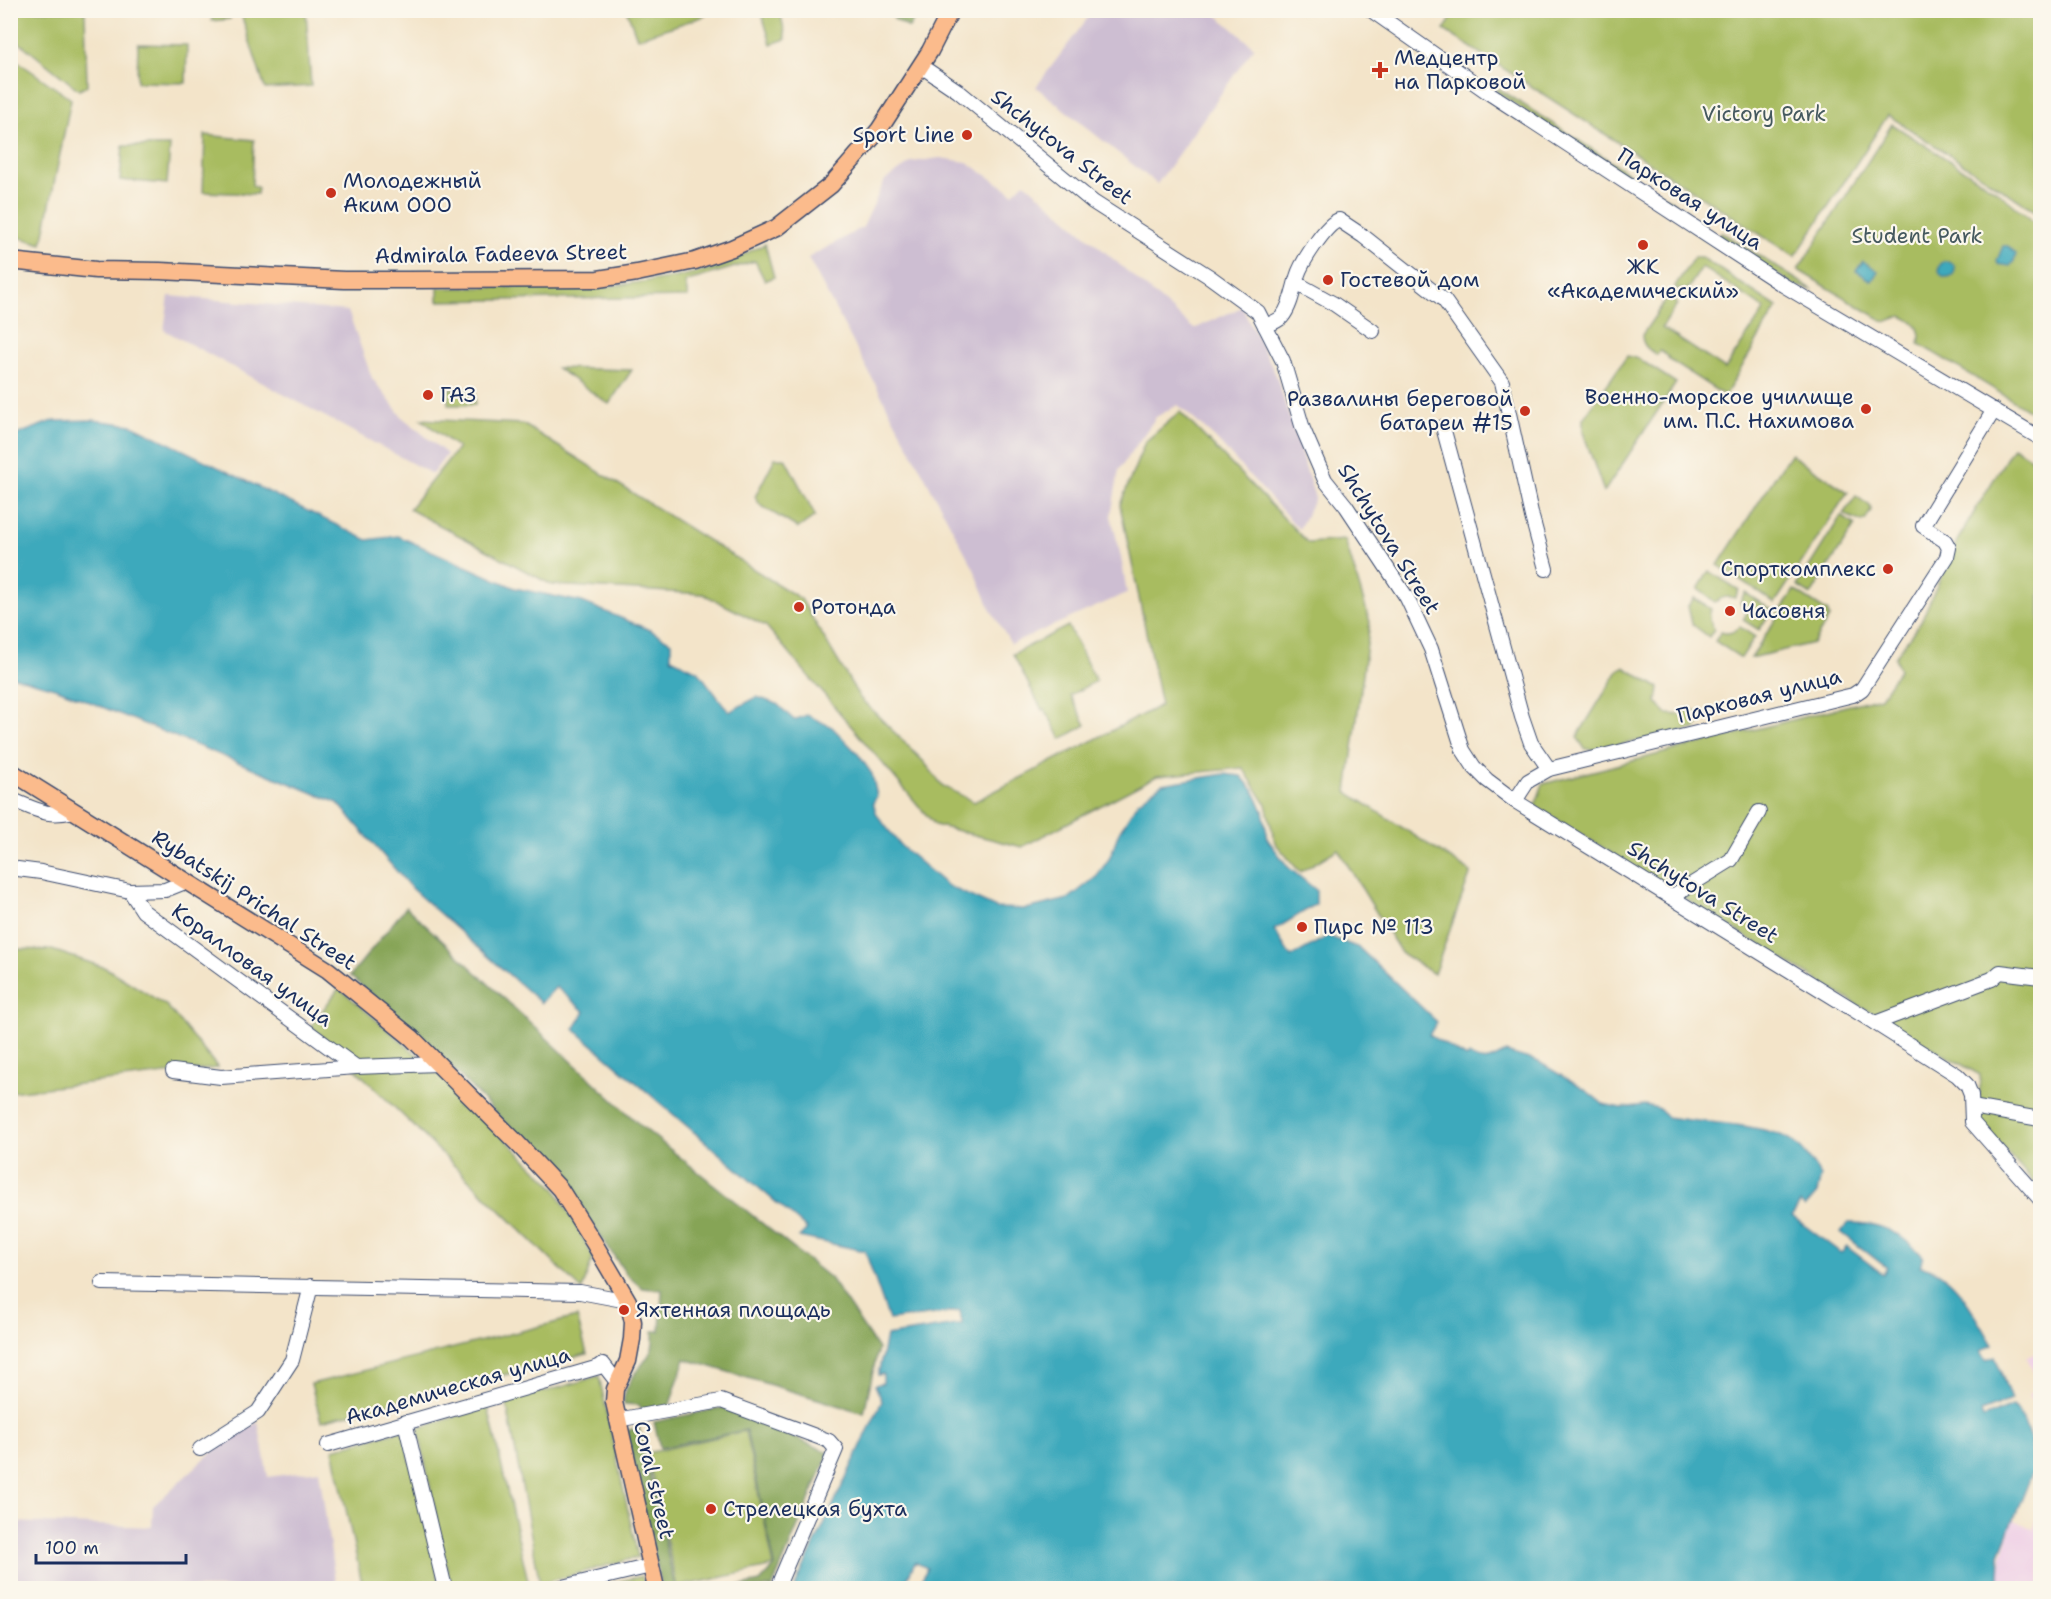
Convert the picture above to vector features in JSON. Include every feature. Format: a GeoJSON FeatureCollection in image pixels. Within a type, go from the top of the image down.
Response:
{"type":"FeatureCollection","features":[{"type":"Feature","properties":{"kind":"main road","name":"Admirala Fadeeva Street"},"geometry":{"type":"LineString","coordinates":[[10,261],[96,270],[344,280],[598,279],[695,261],[732,248],[776,228],[831,185],[879,130],[921,66],[951,10]]}},
{"type":"Feature","properties":{"kind":"main road","name":"Rybatskij Prichal Street"},"geometry":{"type":"LineString","coordinates":[[10,771],[328,970],[412,1038],[560,1189],[630,1307]]}},
{"type":"Feature","properties":{"kind":"main road"},"geometry":{"type":"LineString","coordinates":[[617,1382],[628,1361],[631,1349],[633,1322],[630,1307]]}},
{"type":"Feature","properties":{"kind":"main road","name":"Coral street"},"geometry":{"type":"LineString","coordinates":[[617,1382],[614,1395],[617,1420],[656,1588]]}},
{"type":"Feature","properties":{"kind":"street","name":"Парковая улица"},"geometry":{"type":"LineString","coordinates":[[1371,10],[1489,93],[1783,285],[2040,438]]}},
{"type":"Feature","properties":{"kind":"street","name":"Shchytova Street"},"geometry":{"type":"LineString","coordinates":[[921,66],[958,91],[1093,202],[1210,277],[1258,312],[1283,361],[1303,429],[1325,480],[1346,506],[1407,598],[1431,649],[1463,750],[1474,767],[1515,801],[1957,1075],[1967,1085],[1971,1095],[1972,1122],[2040,1199]]}},
{"type":"Feature","properties":{"kind":"street"},"geometry":{"type":"LineString","coordinates":[[1265,326],[1281,318],[1292,298],[1305,261],[1330,225],[1339,220],[1363,236],[1444,300],[1502,382],[1546,569]]}},
{"type":"Feature","properties":{"kind":"street"},"geometry":{"type":"LineString","coordinates":[[1296,283],[1334,304],[1372,331]]}},
{"type":"Feature","properties":{"kind":"street","name":"Парковая улица"},"geometry":{"type":"LineString","coordinates":[[1515,801],[1528,781],[1549,769],[1787,712],[1853,695],[1862,689],[1947,557],[1949,548],[1945,541],[1923,526],[1994,410]]}},
{"type":"Feature","properties":{"kind":"street"},"geometry":{"type":"LineString","coordinates":[[1443,427],[1522,717],[1531,743],[1549,769]]}},
{"type":"Feature","properties":{"kind":"street"},"geometry":{"type":"LineString","coordinates":[[10,799],[38,811],[57,815],[74,811]]}},
{"type":"Feature","properties":{"kind":"street"},"geometry":{"type":"LineString","coordinates":[[1671,897],[1731,860],[1759,812]]}},
{"type":"Feature","properties":{"kind":"street","name":"Коралловая улица"},"geometry":{"type":"LineString","coordinates":[[10,868],[41,872],[130,891],[165,890],[185,882]]}},
{"type":"Feature","properties":{"kind":"street","name":"Коралловая улица"},"geometry":{"type":"LineString","coordinates":[[130,891],[143,911],[356,1067]]}},
{"type":"Feature","properties":{"kind":"street"},"geometry":{"type":"LineString","coordinates":[[1875,1023],[1992,979],[2000,972],[2040,977]]}},
{"type":"Feature","properties":{"kind":"street"},"geometry":{"type":"LineString","coordinates":[[173,1071],[221,1077],[356,1067],[438,1064]]}},
{"type":"Feature","properties":{"kind":"street"},"geometry":{"type":"LineString","coordinates":[[1972,1107],[2040,1119]]}},
{"type":"Feature","properties":{"kind":"street"},"geometry":{"type":"LineString","coordinates":[[102,1283],[580,1292],[630,1307]]}},
{"type":"Feature","properties":{"kind":"street"},"geometry":{"type":"LineString","coordinates":[[200,1449],[258,1412],[292,1360],[311,1286]]}},
{"type":"Feature","properties":{"kind":"street","name":"Академическая улица"},"geometry":{"type":"LineString","coordinates":[[328,1445],[603,1364],[617,1382]]}},
{"type":"Feature","properties":{"kind":"street"},"geometry":{"type":"LineString","coordinates":[[617,1420],[721,1401],[829,1441],[836,1449],[777,1588]]}},
{"type":"Feature","properties":{"kind":"street"},"geometry":{"type":"LineString","coordinates":[[405,1422],[445,1588]]}},
{"type":"Feature","properties":{"kind":"street"},"geometry":{"type":"LineString","coordinates":[[558,1588],[651,1566]]}},
{"type":"Feature","properties":{"kind":"shaded area"},"geometry":{"type":"Polygon","coordinates":[[[1093,11],[1212,11],[1254,47],[1157,184],[1036,87],[1093,11]]]}},
{"type":"Feature","properties":{"kind":"shaded area"},"geometry":{"type":"Polygon","coordinates":[[[940,158],[967,162],[1013,193],[1024,182],[1194,329],[1242,307],[1276,375],[1315,498],[1299,529],[1215,438],[1178,405],[1156,417],[1119,470],[1111,516],[1127,593],[1011,644],[991,610],[974,569],[808,258],[863,227],[885,180],[912,162],[940,158]]]}},
{"type":"Feature","properties":{"kind":"shaded area"},"geometry":{"type":"Polygon","coordinates":[[[169,296],[348,311],[372,378],[402,417],[447,454],[432,474],[164,330],[169,296]]]}},
{"type":"Feature","properties":{"kind":"shaded area"},"geometry":{"type":"Polygon","coordinates":[[[2040,1350],[2040,1387],[2027,1357],[2040,1350]]]}},
{"type":"Feature","properties":{"kind":"shaded area"},"geometry":{"type":"Polygon","coordinates":[[[2040,1387],[2040,1417],[2035,1404],[2027,1395],[2040,1387]]]}},
{"type":"Feature","properties":{"kind":"shaded area"},"geometry":{"type":"Polygon","coordinates":[[[258,1422],[268,1477],[319,1470],[336,1588],[12,1588],[12,1522],[152,1527],[153,1506],[223,1442],[258,1422]]]}},
{"type":"Feature","properties":{"kind":"shaded area"},"geometry":{"type":"Polygon","coordinates":[[[2040,1501],[2040,1588],[1997,1588],[2002,1556],[2014,1519],[2034,1530],[2040,1501]]]}},
{"type":"Feature","properties":{"kind":"green space"},"geometry":{"type":"Polygon","coordinates":[[[11,10],[85,11],[87,86],[79,90],[11,36],[11,10]]]}},
{"type":"Feature","properties":{"kind":"green space"},"geometry":{"type":"Polygon","coordinates":[[[211,11],[230,11],[230,19],[212,21],[211,11]]]}},
{"type":"Feature","properties":{"kind":"green space"},"geometry":{"type":"Polygon","coordinates":[[[253,11],[306,11],[311,86],[265,89],[242,17],[253,11]]]}},
{"type":"Feature","properties":{"kind":"green space"},"geometry":{"type":"Polygon","coordinates":[[[627,11],[704,11],[705,16],[637,38],[627,11]]]}},
{"type":"Feature","properties":{"kind":"green space"},"geometry":{"type":"Polygon","coordinates":[[[761,11],[780,11],[786,39],[771,44],[761,11]]]}},
{"type":"Feature","properties":{"kind":"green space"},"geometry":{"type":"Polygon","coordinates":[[[919,11],[909,28],[894,19],[892,13],[919,11]]]}},
{"type":"Feature","properties":{"kind":"green space","name":"Victory Park"},"geometry":{"type":"Polygon","coordinates":[[[1456,11],[2040,11],[2040,214],[1888,115],[1795,257],[1444,30],[1456,11]]]}},
{"type":"Feature","properties":{"kind":"green space"},"geometry":{"type":"Polygon","coordinates":[[[138,44],[187,45],[186,83],[137,82],[138,44]]]}},
{"type":"Feature","properties":{"kind":"green space"},"geometry":{"type":"Polygon","coordinates":[[[10,56],[71,99],[42,244],[11,235],[10,56]]]}},
{"type":"Feature","properties":{"kind":"green space"},"geometry":{"type":"Polygon","coordinates":[[[1498,88],[1687,211],[1685,215],[1496,92],[1498,88]]]}},
{"type":"Feature","properties":{"kind":"green space","name":"Student Park"},"geometry":{"type":"Polygon","coordinates":[[[1892,124],[1997,191],[2040,227],[2040,417],[1919,344],[1919,330],[1910,320],[1901,316],[1885,322],[1798,270],[1892,124]]]}},
{"type":"Feature","properties":{"kind":"green space"},"geometry":{"type":"Polygon","coordinates":[[[205,135],[254,140],[252,185],[258,188],[257,194],[203,192],[205,135]]]}},
{"type":"Feature","properties":{"kind":"green space"},"geometry":{"type":"Polygon","coordinates":[[[123,146],[170,146],[167,184],[120,180],[123,146]]]}},
{"type":"Feature","properties":{"kind":"green space"},"geometry":{"type":"Polygon","coordinates":[[[1721,232],[1813,290],[1794,285],[1718,236],[1721,232]]]}},
{"type":"Feature","properties":{"kind":"green space"},"geometry":{"type":"Polygon","coordinates":[[[765,244],[774,277],[765,281],[755,261],[685,282],[688,297],[438,301],[438,288],[591,286],[598,288],[677,277],[715,268],[765,244]]]}},
{"type":"Feature","properties":{"kind":"green space"},"geometry":{"type":"Polygon","coordinates":[[[1694,257],[1701,257],[1777,307],[1725,396],[1668,359],[1669,357],[1660,351],[1657,355],[1651,351],[1642,339],[1642,335],[1668,297],[1674,299],[1677,304],[1662,328],[1725,369],[1765,309],[1702,267],[1687,290],[1676,289],[1675,286],[1694,257]]]}},
{"type":"Feature","properties":{"kind":"green space"},"geometry":{"type":"Polygon","coordinates":[[[1627,356],[1639,359],[1676,383],[1604,492],[1583,432],[1583,419],[1627,356]]]}},
{"type":"Feature","properties":{"kind":"green space"},"geometry":{"type":"Polygon","coordinates":[[[557,368],[632,370],[609,404],[557,368]]]}},
{"type":"Feature","properties":{"kind":"green space"},"geometry":{"type":"Polygon","coordinates":[[[448,389],[475,390],[475,405],[448,405],[448,389]]]}},
{"type":"Feature","properties":{"kind":"green space"},"geometry":{"type":"Polygon","coordinates":[[[1180,412],[1308,543],[1345,540],[1370,622],[1347,792],[1471,872],[1434,974],[1401,953],[1338,849],[1300,872],[1275,843],[1266,804],[1243,768],[1157,776],[1022,847],[935,825],[766,626],[703,594],[552,585],[409,509],[458,448],[421,419],[523,424],[801,599],[860,698],[924,762],[943,786],[974,802],[1161,705],[1120,505],[1145,442],[1180,412]]]}},
{"type":"Feature","properties":{"kind":"green space"},"geometry":{"type":"Polygon","coordinates":[[[2013,447],[2040,464],[2040,1190],[1979,1121],[1980,1075],[1851,1001],[1535,806],[1543,784],[1881,697],[1899,670],[1895,657],[1921,621],[1957,541],[2013,447]]]}},
{"type":"Feature","properties":{"kind":"green space"},"geometry":{"type":"Polygon","coordinates":[[[1790,454],[1848,492],[1775,603],[1718,565],[1790,454]]]}},
{"type":"Feature","properties":{"kind":"green space"},"geometry":{"type":"Polygon","coordinates":[[[775,458],[785,458],[815,516],[798,528],[760,505],[755,497],[775,458]]]}},
{"type":"Feature","properties":{"kind":"green space"},"geometry":{"type":"Polygon","coordinates":[[[1856,496],[1870,506],[1871,510],[1862,522],[1843,514],[1856,496]]]}},
{"type":"Feature","properties":{"kind":"green space"},"geometry":{"type":"Polygon","coordinates":[[[1841,516],[1855,525],[1811,595],[1797,586],[1841,516]]]}},
{"type":"Feature","properties":{"kind":"green space"},"geometry":{"type":"Polygon","coordinates":[[[1709,571],[1739,590],[1735,598],[1725,597],[1715,602],[1698,589],[1709,571]]]}},
{"type":"Feature","properties":{"kind":"green space"},"geometry":{"type":"Polygon","coordinates":[[[1794,590],[1828,612],[1829,618],[1813,643],[1751,658],[1794,590]]]}},
{"type":"Feature","properties":{"kind":"green space"},"geometry":{"type":"Polygon","coordinates":[[[1745,593],[1772,610],[1759,630],[1743,620],[1746,614],[1740,602],[1745,593]]]}},
{"type":"Feature","properties":{"kind":"green space"},"geometry":{"type":"Polygon","coordinates":[[[1694,598],[1711,609],[1710,619],[1714,629],[1709,637],[1692,624],[1688,606],[1694,598]]]}},
{"type":"Feature","properties":{"kind":"green space"},"geometry":{"type":"Polygon","coordinates":[[[1068,626],[1096,681],[1070,695],[1086,725],[1061,739],[1045,709],[1042,710],[1013,654],[1068,626]]]}},
{"type":"Feature","properties":{"kind":"green space"},"geometry":{"type":"Polygon","coordinates":[[[1740,627],[1755,637],[1741,658],[1715,641],[1721,632],[1731,632],[1740,627]]]}},
{"type":"Feature","properties":{"kind":"green space"},"geometry":{"type":"Polygon","coordinates":[[[1624,667],[1659,688],[1657,702],[1666,714],[1681,715],[1690,708],[1701,715],[1701,723],[1695,729],[1595,750],[1585,749],[1577,737],[1619,669],[1624,667]]]}},
{"type":"Feature","properties":{"kind":"green space"},"geometry":{"type":"Polygon","coordinates":[[[406,907],[640,1125],[830,1278],[878,1349],[864,1413],[685,1359],[669,1407],[642,1411],[639,1405],[624,1404],[626,1390],[652,1349],[653,1331],[660,1331],[662,1290],[642,1288],[626,1274],[568,1187],[421,1036],[350,976],[406,907]]]}},
{"type":"Feature","properties":{"kind":"green space"},"geometry":{"type":"Polygon","coordinates":[[[11,949],[52,950],[106,968],[167,1006],[218,1068],[11,1092],[11,949]]]}},
{"type":"Feature","properties":{"kind":"green space"},"geometry":{"type":"Polygon","coordinates":[[[339,988],[437,1072],[555,1188],[593,1257],[582,1290],[311,1026],[339,988]]]}},
{"type":"Feature","properties":{"kind":"green space"},"geometry":{"type":"Polygon","coordinates":[[[577,1317],[587,1354],[321,1421],[311,1384],[577,1317]]]}},
{"type":"Feature","properties":{"kind":"green space"},"geometry":{"type":"Polygon","coordinates":[[[599,1376],[638,1557],[540,1584],[506,1400],[599,1376]]]}},
{"type":"Feature","properties":{"kind":"green space"},"geometry":{"type":"Polygon","coordinates":[[[488,1407],[529,1585],[518,1588],[451,1588],[418,1428],[488,1407]]]}},
{"type":"Feature","properties":{"kind":"green space"},"geometry":{"type":"Polygon","coordinates":[[[725,1407],[829,1453],[772,1588],[731,1588],[760,1582],[775,1566],[746,1430],[660,1448],[654,1422],[725,1407]]]}},
{"type":"Feature","properties":{"kind":"green space"},"geometry":{"type":"Polygon","coordinates":[[[639,1427],[675,1587],[679,1588],[662,1588],[626,1431],[639,1427]]]}},
{"type":"Feature","properties":{"kind":"green space"},"geometry":{"type":"Polygon","coordinates":[[[403,1430],[441,1588],[363,1588],[333,1449],[403,1430]]]}},
{"type":"Feature","properties":{"kind":"green space","name":"Стрелецкая бухта"},"geometry":{"type":"Polygon","coordinates":[[[745,1431],[774,1566],[677,1587],[647,1453],[745,1431]]]}},
{"type":"Feature","properties":{"kind":"green space"},"geometry":{"type":"Polygon","coordinates":[[[642,1576],[645,1588],[591,1588],[642,1576]]]}},
{"type":"Feature","properties":{"kind":"water"},"geometry":{"type":"Polygon","coordinates":[[[2003,246],[2008,246],[2016,254],[2010,266],[1998,264],[2003,246]]]}},
{"type":"Feature","properties":{"kind":"water"},"geometry":{"type":"Polygon","coordinates":[[[1863,261],[1878,271],[1872,281],[1856,271],[1863,261]]]}},
{"type":"Feature","properties":{"kind":"water"},"geometry":{"type":"Polygon","coordinates":[[[1944,261],[1950,261],[1955,269],[1953,275],[1944,277],[1939,272],[1939,266],[1944,261]]]}},
{"type":"Feature","properties":{"kind":"water"},"geometry":{"type":"Polygon","coordinates":[[[93,420],[132,425],[367,540],[398,536],[515,588],[582,602],[650,630],[671,642],[671,658],[698,671],[729,712],[757,697],[777,704],[794,720],[807,715],[832,727],[858,754],[872,774],[877,796],[873,803],[877,815],[900,845],[948,886],[996,908],[1026,909],[1068,899],[1096,877],[1109,859],[1119,832],[1138,802],[1162,784],[1224,774],[1241,776],[1253,790],[1263,811],[1268,840],[1288,867],[1316,890],[1316,904],[1274,930],[1291,957],[1328,936],[1359,948],[1437,1022],[1429,1035],[1467,1058],[1469,1055],[1483,1061],[1506,1052],[1539,1062],[1587,1091],[1603,1104],[1621,1108],[1644,1105],[1658,1108],[1667,1117],[1745,1126],[1787,1138],[1802,1150],[1821,1176],[1817,1193],[1805,1207],[1800,1203],[1792,1216],[1841,1253],[1847,1247],[1883,1274],[1887,1268],[1841,1232],[1848,1223],[1871,1224],[1889,1230],[1923,1256],[1920,1266],[1932,1269],[1944,1276],[1954,1286],[1972,1309],[1993,1345],[1981,1351],[1986,1360],[1995,1356],[2011,1400],[1981,1412],[1983,1418],[2013,1406],[2023,1420],[2031,1441],[2033,1471],[2000,1554],[1999,1578],[1996,1588],[918,1588],[927,1568],[915,1562],[903,1588],[794,1588],[882,1401],[875,1385],[883,1383],[883,1374],[878,1375],[886,1336],[962,1324],[960,1311],[889,1320],[865,1251],[799,1237],[807,1229],[574,1029],[585,1012],[556,987],[541,1003],[412,889],[338,803],[58,689],[11,676],[11,437],[52,421],[93,420]]]}},
{"type":"Feature","properties":{"kind":"place","name":"Медцентр на Парковой"},"geometry":{"type":"Point","coordinates":[1380,70]}},
{"type":"Feature","properties":{"kind":"place","name":"Sport Line"},"geometry":{"type":"Point","coordinates":[967,135]}},
{"type":"Feature","properties":{"kind":"place","name":"Молодежный Аким ООО"},"geometry":{"type":"Point","coordinates":[331,193]}},
{"type":"Feature","properties":{"kind":"place","name":"ЖК «Академический»"},"geometry":{"type":"Point","coordinates":[1643,245]}},
{"type":"Feature","properties":{"kind":"place","name":"Гостевой дом"},"geometry":{"type":"Point","coordinates":[1328,280]}},
{"type":"Feature","properties":{"kind":"place","name":"ГАЗ"},"geometry":{"type":"Point","coordinates":[428,395]}},
{"type":"Feature","properties":{"kind":"place","name":"Военно-морское училище им. П.С. Нахимова"},"geometry":{"type":"Point","coordinates":[1866,409]}},
{"type":"Feature","properties":{"kind":"place","name":"Развалины береговой батареи #15"},"geometry":{"type":"Point","coordinates":[1525,411]}},
{"type":"Feature","properties":{"kind":"place","name":"Спорткомплекс"},"geometry":{"type":"Point","coordinates":[1888,569]}},
{"type":"Feature","properties":{"kind":"place","name":"Ротонда"},"geometry":{"type":"Point","coordinates":[799,607]}},
{"type":"Feature","properties":{"kind":"place","name":"Часовня"},"geometry":{"type":"Point","coordinates":[1730,611]}},
{"type":"Feature","properties":{"kind":"place","name":"Пирс № 113"},"geometry":{"type":"Point","coordinates":[1302,927]}},
{"type":"Feature","properties":{"kind":"place","name":"Яхтенная площадь"},"geometry":{"type":"Point","coordinates":[624,1310]}},
{"type":"Feature","properties":{"kind":"place","name":"Стрелецкая бухта"},"geometry":{"type":"Point","coordinates":[711,1509]}}]}
